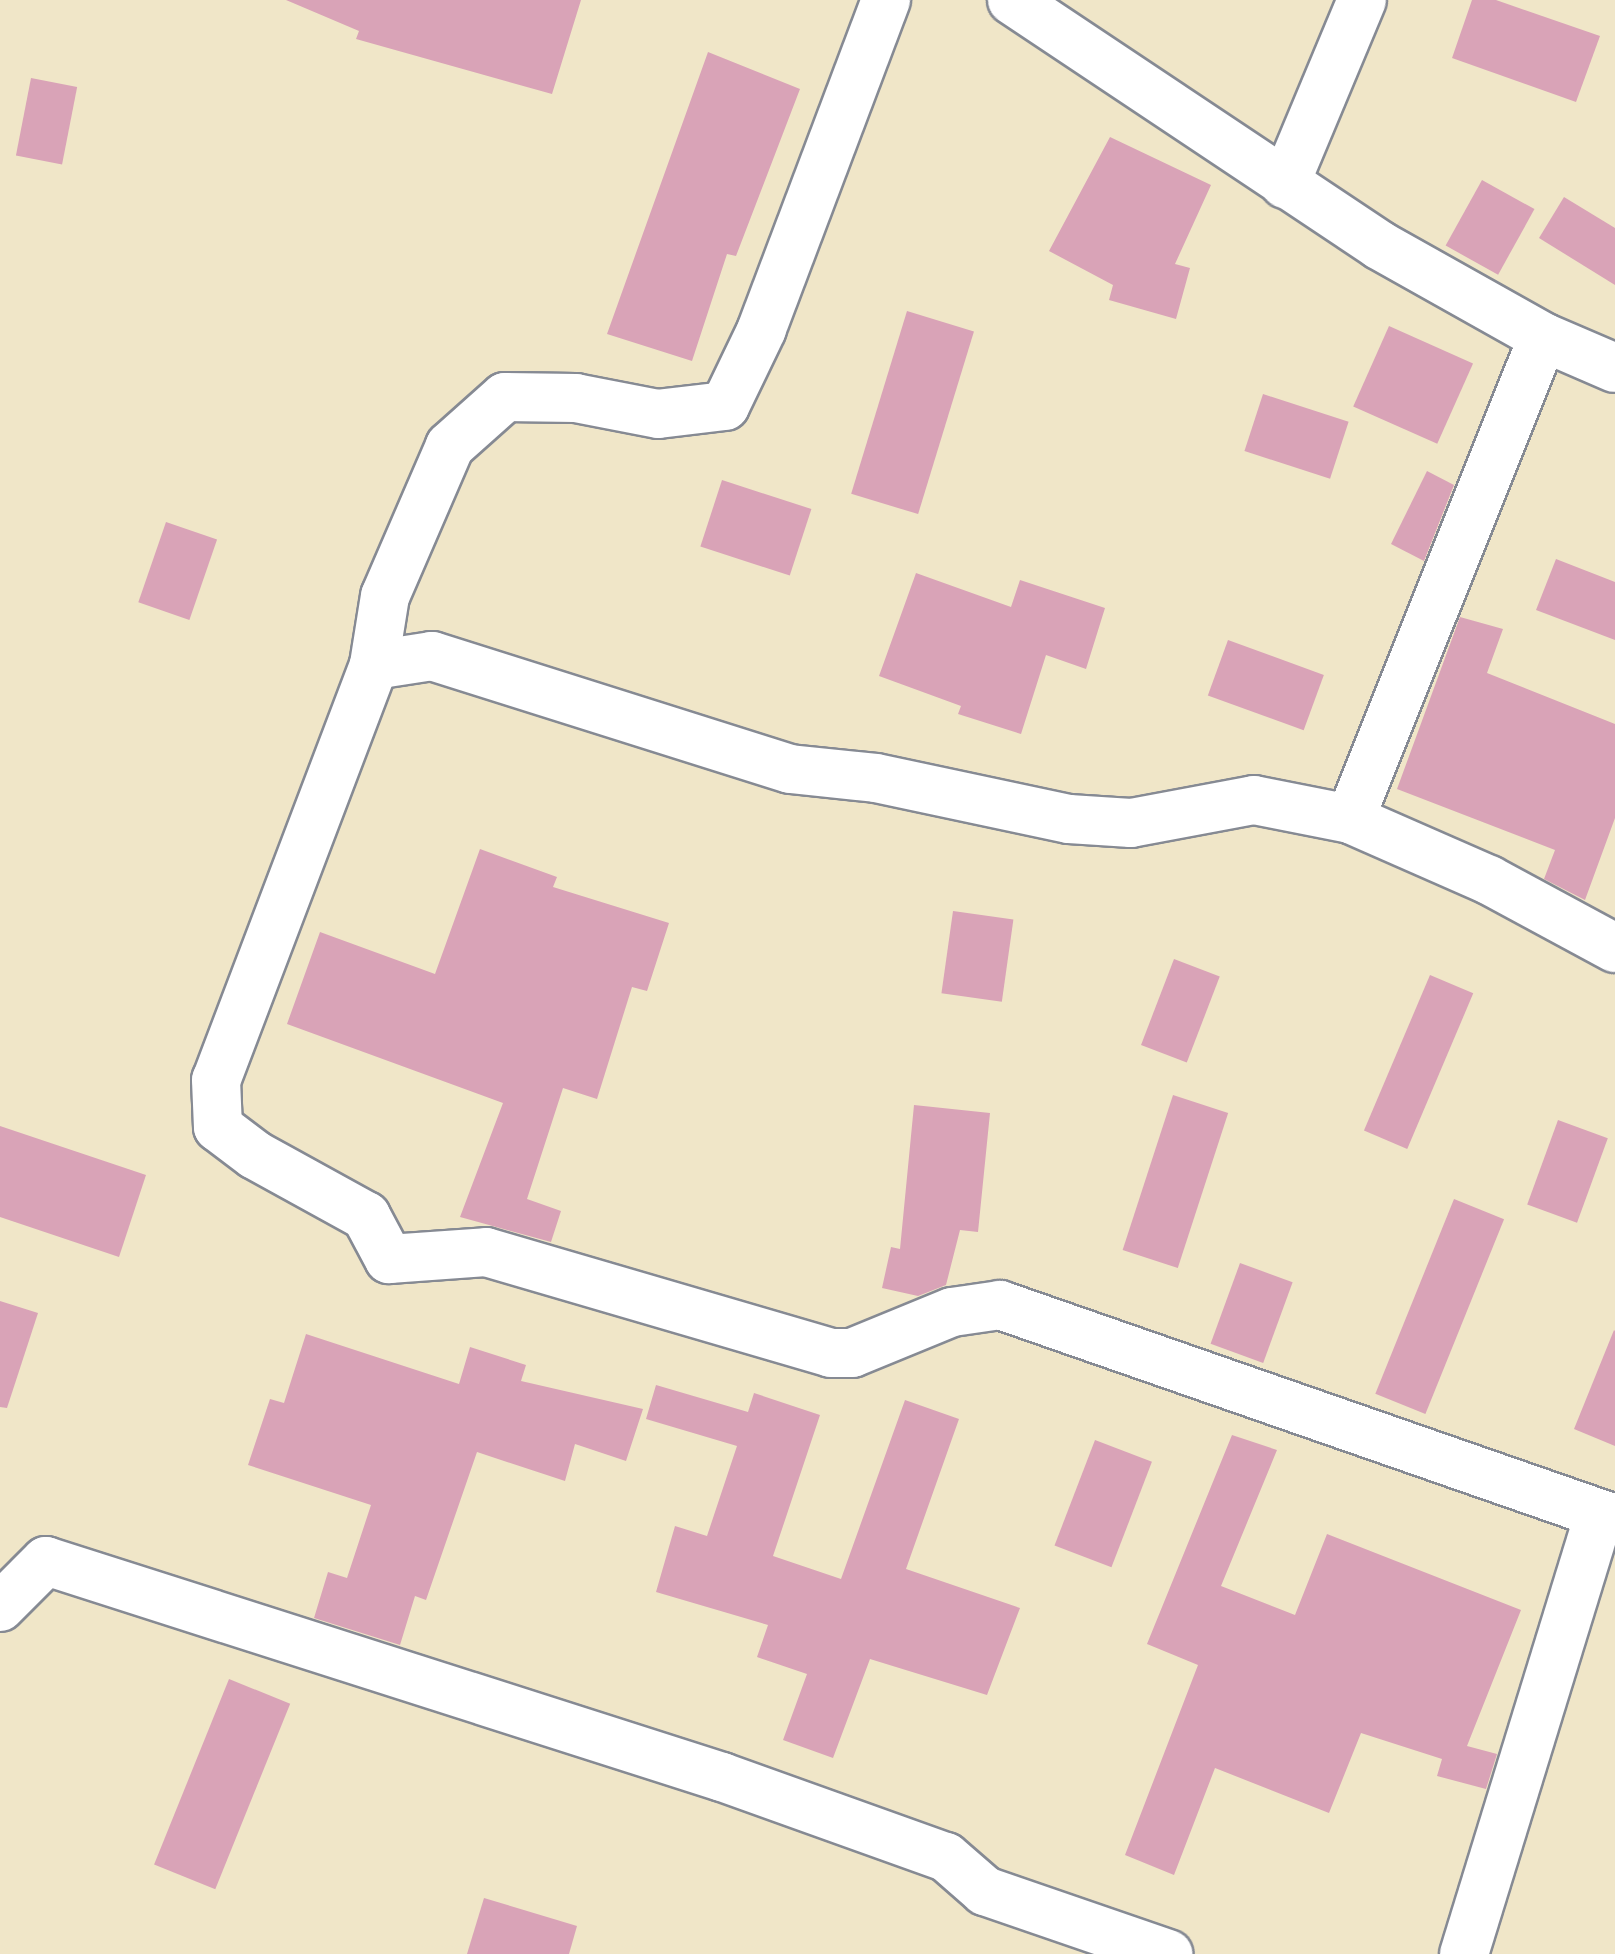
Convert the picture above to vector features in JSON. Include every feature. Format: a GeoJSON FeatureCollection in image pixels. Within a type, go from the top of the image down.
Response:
{"type":"FeatureCollection","features":[{"type":"Feature","properties":{"kind":"street"},"geometry":{"type":"LineString","coordinates":[[886,0],[762,329],[725,406],[658,414],[576,398],[504,398],[450,446],[385,596],[374,665],[216,1080],[218,1127],[254,1155],[366,1216],[389,1259],[486,1252],[831,1352],[852,1353],[952,1312],[1000,1306],[1607,1517],[1464,1954]]}},
{"type":"Feature","properties":{"kind":"street"},"geometry":{"type":"LineString","coordinates":[[1012,0],[1285,184],[1543,337],[1615,368]]}},
{"type":"Feature","properties":{"kind":"street"},"geometry":{"type":"LineString","coordinates":[[1285,184],[1362,0]]}},
{"type":"Feature","properties":{"kind":"street"},"geometry":{"type":"LineString","coordinates":[[1350,819],[1543,337]]}},
{"type":"Feature","properties":{"kind":"street"},"geometry":{"type":"LineString","coordinates":[[374,665],[432,656],[544,686],[774,765],[876,778],[1070,818],[1156,820],[1254,800],[1350,819],[1489,880],[1615,948]]}},
{"type":"Feature","properties":{"kind":"street"},"geometry":{"type":"LineString","coordinates":[[0,1607],[46,1561],[705,1772],[946,1857],[985,1891],[1168,1954]]}},
{"type":"Feature","properties":{"kind":"building"},"geometry":{"type":"Polygon","coordinates":[[[286,0],[581,0],[552,94],[356,39],[359,31],[286,0]]]}},
{"type":"Feature","properties":{"kind":"building"},"geometry":{"type":"Polygon","coordinates":[[[1472,0],[1496,0],[1600,36],[1576,102],[1452,58],[1472,0]]]}},
{"type":"Feature","properties":{"kind":"building"},"geometry":{"type":"Polygon","coordinates":[[[708,52],[800,89],[736,256],[727,254],[692,361],[607,334],[708,52]]]}},
{"type":"Feature","properties":{"kind":"building"},"geometry":{"type":"Polygon","coordinates":[[[31,78],[77,87],[62,165],[16,156],[31,78]]]}},
{"type":"Feature","properties":{"kind":"building"},"geometry":{"type":"Polygon","coordinates":[[[1110,137],[1211,185],[1175,264],[1190,268],[1176,319],[1109,300],[1113,285],[1049,251],[1110,137]]]}},
{"type":"Feature","properties":{"kind":"building"},"geometry":{"type":"Polygon","coordinates":[[[1482,180],[1534,209],[1498,275],[1446,246],[1482,180]]]}},
{"type":"Feature","properties":{"kind":"building"},"geometry":{"type":"Polygon","coordinates":[[[1564,197],[1615,228],[1615,285],[1539,238],[1564,197]]]}},
{"type":"Feature","properties":{"kind":"building"},"geometry":{"type":"Polygon","coordinates":[[[907,311],[974,331],[918,514],[851,494],[907,311]]]}},
{"type":"Feature","properties":{"kind":"building"},"geometry":{"type":"Polygon","coordinates":[[[1389,326],[1473,363],[1437,444],[1353,406],[1389,326]]]}},
{"type":"Feature","properties":{"kind":"building"},"geometry":{"type":"Polygon","coordinates":[[[1263,394],[1349,422],[1330,479],[1244,451],[1263,394]]]}},
{"type":"Feature","properties":{"kind":"building"},"geometry":{"type":"Polygon","coordinates":[[[1427,471],[1454,485],[1424,561],[1391,544],[1427,471]]]}},
{"type":"Feature","properties":{"kind":"building"},"geometry":{"type":"Polygon","coordinates":[[[722,480],[811,509],[790,576],[700,547],[722,480]]]}},
{"type":"Feature","properties":{"kind":"building"},"geometry":{"type":"Polygon","coordinates":[[[166,522],[217,540],[189,620],[138,602],[166,522]]]}},
{"type":"Feature","properties":{"kind":"building"},"geometry":{"type":"Polygon","coordinates":[[[1556,559],[1615,582],[1615,640],[1536,610],[1556,559]]]}},
{"type":"Feature","properties":{"kind":"building"},"geometry":{"type":"Polygon","coordinates":[[[916,573],[1011,607],[1020,580],[1105,608],[1086,669],[1046,655],[1021,734],[958,714],[961,706],[879,676],[916,573]]]}},
{"type":"Feature","properties":{"kind":"building"},"geometry":{"type":"Polygon","coordinates":[[[1460,617],[1503,629],[1487,673],[1615,724],[1615,818],[1585,900],[1544,879],[1555,850],[1397,789],[1460,617]]]}},
{"type":"Feature","properties":{"kind":"building"},"geometry":{"type":"Polygon","coordinates":[[[1228,640],[1324,675],[1304,730],[1208,695],[1228,640]]]}},
{"type":"Feature","properties":{"kind":"building"},"geometry":{"type":"Polygon","coordinates":[[[480,849],[557,877],[553,887],[669,923],[647,991],[632,987],[597,1099],[563,1088],[527,1199],[561,1211],[551,1242],[460,1217],[503,1103],[287,1024],[320,932],[435,974],[480,849]]]}},
{"type":"Feature","properties":{"kind":"building"},"geometry":{"type":"Polygon","coordinates":[[[953,911],[1013,919],[1002,1002],[941,993],[953,911]]]}},
{"type":"Feature","properties":{"kind":"building"},"geometry":{"type":"Polygon","coordinates":[[[1174,959],[1220,977],[1187,1062],[1141,1045],[1174,959]]]}},
{"type":"Feature","properties":{"kind":"building"},"geometry":{"type":"Polygon","coordinates":[[[1430,975],[1473,993],[1407,1149],[1364,1131],[1430,975]]]}},
{"type":"Feature","properties":{"kind":"building"},"geometry":{"type":"Polygon","coordinates":[[[1173,1095],[1228,1113],[1178,1268],[1123,1250],[1173,1095]]]}},
{"type":"Feature","properties":{"kind":"building"},"geometry":{"type":"Polygon","coordinates":[[[914,1105],[990,1113],[978,1232],[960,1230],[946,1285],[918,1296],[882,1288],[891,1247],[900,1249],[914,1105]]]}},
{"type":"Feature","properties":{"kind":"building"},"geometry":{"type":"Polygon","coordinates":[[[1558,1120],[1608,1138],[1577,1223],[1527,1205],[1558,1120]]]}},
{"type":"Feature","properties":{"kind":"building"},"geometry":{"type":"Polygon","coordinates":[[[0,1126],[146,1175],[119,1257],[0,1217],[0,1126]]]}},
{"type":"Feature","properties":{"kind":"building"},"geometry":{"type":"Polygon","coordinates":[[[1454,1199],[1504,1219],[1425,1414],[1375,1394],[1454,1199]]]}},
{"type":"Feature","properties":{"kind":"building"},"geometry":{"type":"Polygon","coordinates":[[[1240,1263],[1293,1282],[1263,1363],[1211,1344],[1240,1263]]]}},
{"type":"Feature","properties":{"kind":"building"},"geometry":{"type":"Polygon","coordinates":[[[0,1301],[38,1313],[7,1408],[0,1407],[0,1301]]]}},
{"type":"Feature","properties":{"kind":"building"},"geometry":{"type":"Polygon","coordinates":[[[1615,1331],[1615,1446],[1574,1429],[1615,1331]]]}},
{"type":"Feature","properties":{"kind":"building"},"geometry":{"type":"Polygon","coordinates":[[[306,1334],[459,1384],[470,1347],[526,1365],[521,1381],[643,1409],[626,1461],[575,1444],[565,1481],[477,1452],[426,1600],[415,1596],[400,1645],[314,1618],[328,1572],[347,1578],[371,1505],[248,1465],[270,1399],[284,1403],[306,1334]]]}},
{"type":"Feature","properties":{"kind":"building"},"geometry":{"type":"Polygon","coordinates":[[[656,1385],[748,1412],[754,1393],[820,1415],[773,1556],[841,1579],[905,1400],[959,1419],[906,1569],[1020,1608],[987,1695],[870,1659],[833,1758],[783,1740],[807,1674],[757,1657],[768,1625],[656,1592],[675,1526],[707,1536],[737,1446],[646,1419],[656,1385]]]}},
{"type":"Feature","properties":{"kind":"building"},"geometry":{"type":"Polygon","coordinates":[[[1232,1435],[1277,1450],[1221,1586],[1295,1615],[1327,1534],[1521,1610],[1467,1746],[1497,1754],[1486,1789],[1437,1776],[1442,1759],[1361,1733],[1329,1813],[1215,1768],[1174,1875],[1125,1855],[1198,1665],[1147,1644],[1232,1435]]]}},
{"type":"Feature","properties":{"kind":"building"},"geometry":{"type":"Polygon","coordinates":[[[1095,1440],[1152,1462],[1111,1567],[1055,1545],[1095,1440]]]}},
{"type":"Feature","properties":{"kind":"building"},"geometry":{"type":"Polygon","coordinates":[[[229,1679],[290,1704],[215,1889],[154,1864],[229,1679]]]}},
{"type":"Feature","properties":{"kind":"building"},"geometry":{"type":"Polygon","coordinates":[[[484,1898],[577,1926],[569,1954],[467,1954],[484,1898]]]}}]}
